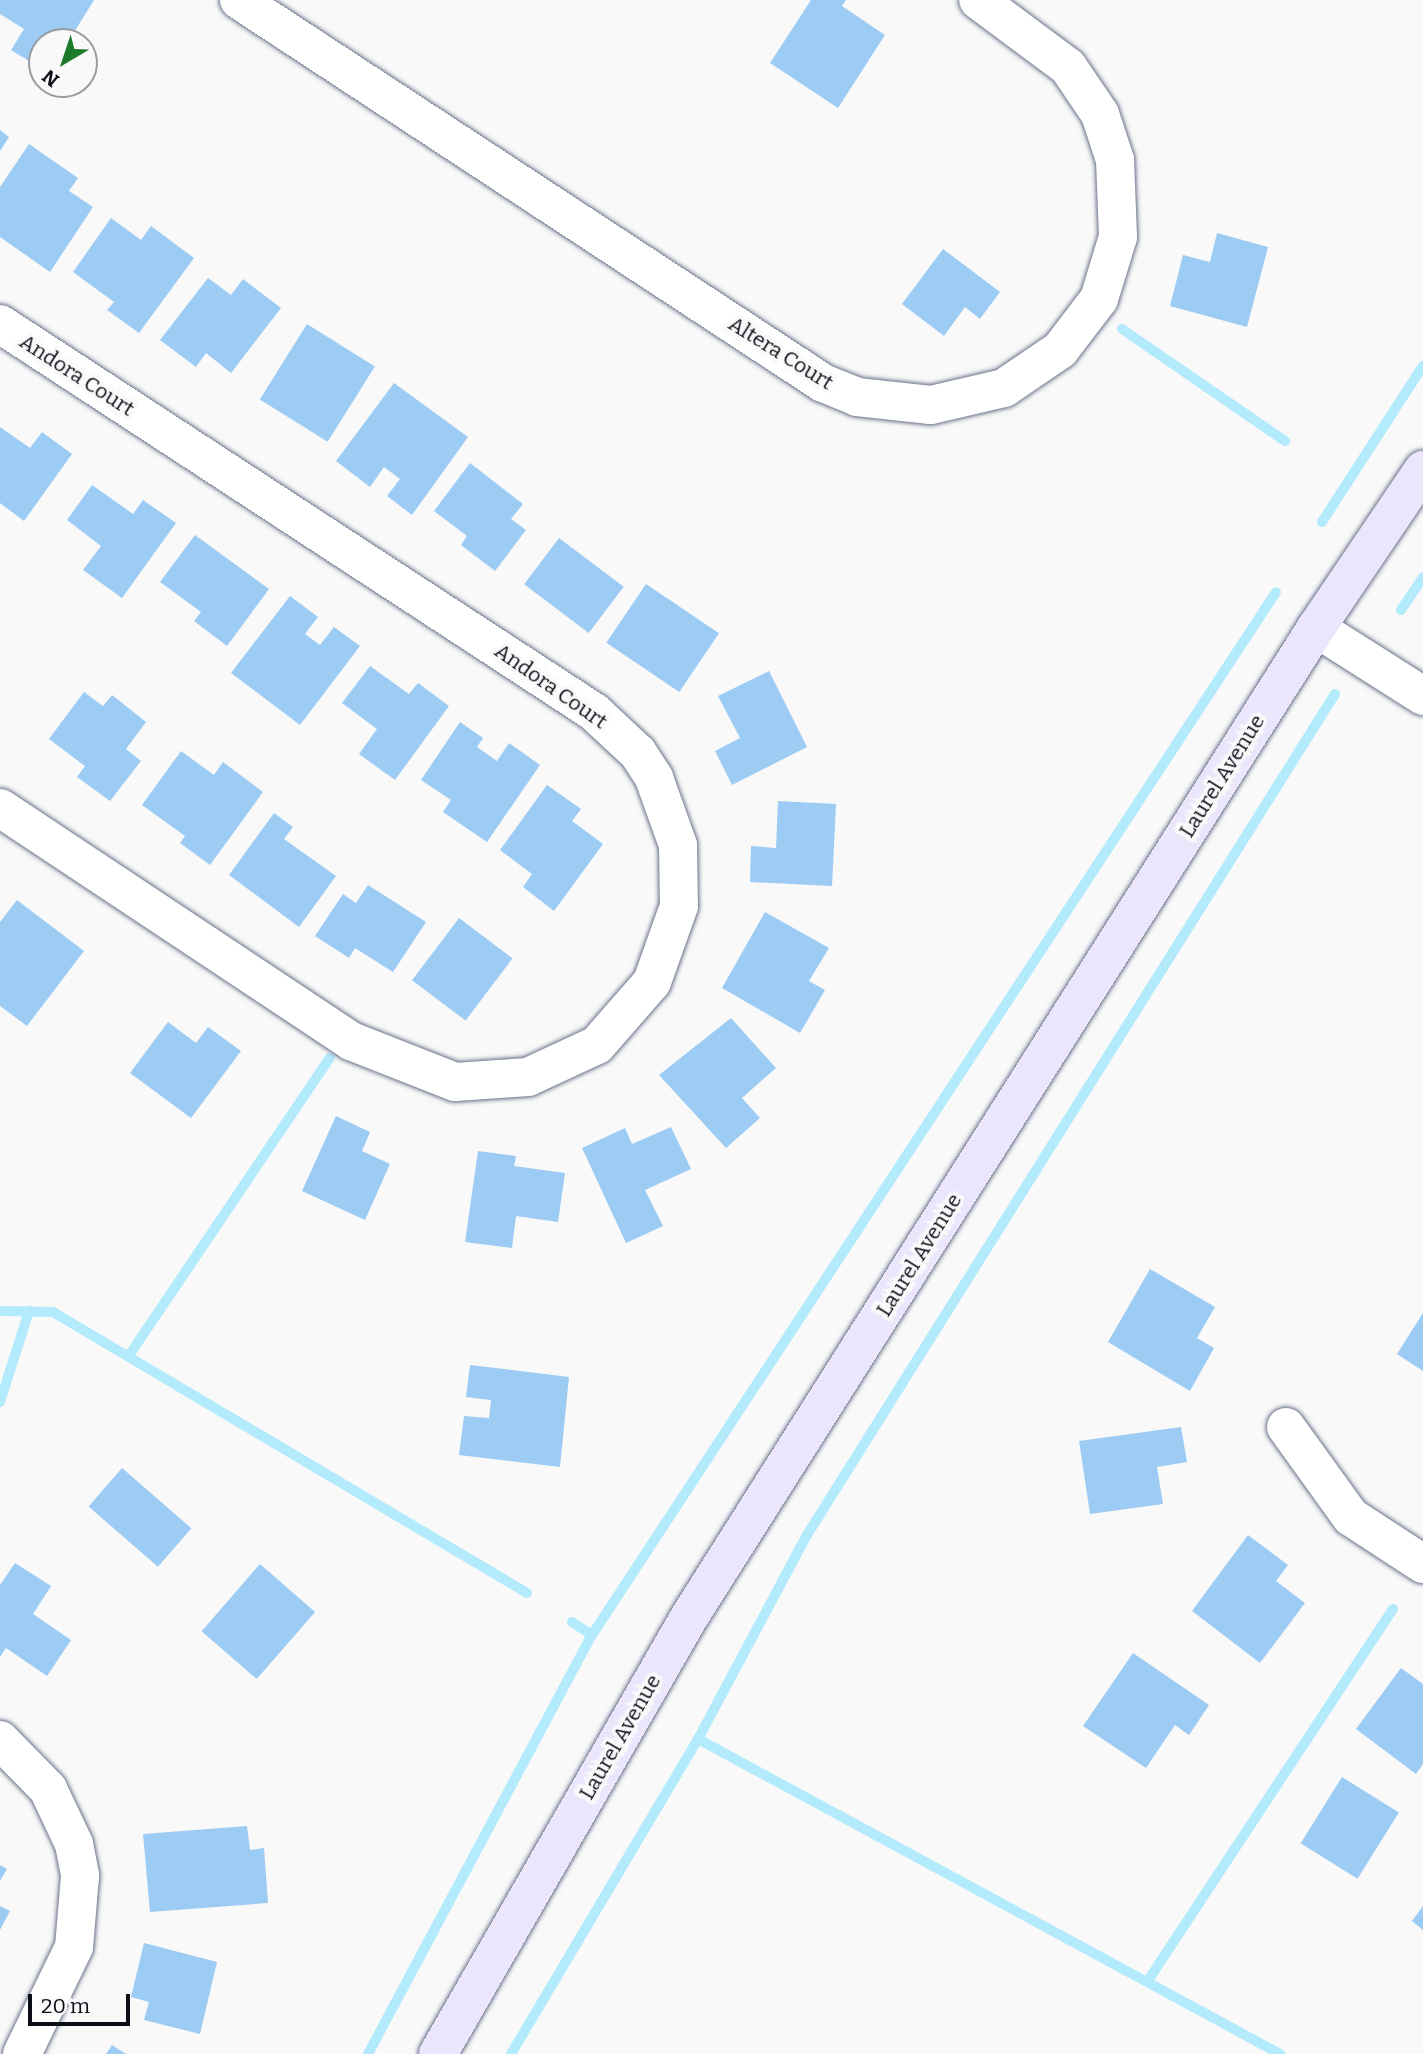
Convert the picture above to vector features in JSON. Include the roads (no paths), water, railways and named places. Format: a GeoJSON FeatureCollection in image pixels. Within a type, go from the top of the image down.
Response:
{"type":"FeatureCollection","features":[{"type":"Feature","properties":{"kind":"main road","name":"Laurel Avenue"},"geometry":{"type":"LineString","coordinates":[[438,2054],[688,1619],[1315,628],[1423,470]]}},
{"type":"Feature","properties":{"kind":"street","name":"Altera Court"},"geometry":{"type":"LineString","coordinates":[[239,0],[823,383],[857,397],[931,405],[1004,388],[1060,350],[1099,299],[1118,237],[1115,160],[1100,114],[1068,68],[978,0]]}},
{"type":"Feature","properties":{"kind":"street","name":"Andora Court"},"geometry":{"type":"LineString","coordinates":[[0,324],[594,712],[638,753],[654,778],[678,845],[679,906],[652,982],[597,1045],[528,1077],[455,1082],[351,1041],[0,808]]}},
{"type":"Feature","properties":{"kind":"street"},"geometry":{"type":"LineString","coordinates":[[1315,628],[1423,696]]}},
{"type":"Feature","properties":{"kind":"street"},"geometry":{"type":"LineString","coordinates":[[1286,1427],[1351,1517],[1423,1564]]}},
{"type":"Feature","properties":{"kind":"street"},"geometry":{"type":"LineString","coordinates":[[0,1740],[48,1789],[75,1844],[80,1876],[74,1947],[22,2054]]}},
{"type":"Feature","properties":{"kind":"waterway"},"geometry":{"type":"LineString","coordinates":[[1122,329],[1285,441]]}},
{"type":"Feature","properties":{"kind":"waterway"},"geometry":{"type":"LineString","coordinates":[[1322,522],[1423,366]]}},
{"type":"Feature","properties":{"kind":"waterway"},"geometry":{"type":"LineString","coordinates":[[1401,610],[1423,577]]}},
{"type":"Feature","properties":{"kind":"waterway"},"geometry":{"type":"LineString","coordinates":[[368,2054],[592,1635],[1276,592]]}},
{"type":"Feature","properties":{"kind":"waterway"},"geometry":{"type":"LineString","coordinates":[[511,2054],[698,1739],[807,1535],[1335,694]]}},
{"type":"Feature","properties":{"kind":"waterway"},"geometry":{"type":"LineString","coordinates":[[130,1354],[330,1058]]}},
{"type":"Feature","properties":{"kind":"waterway"},"geometry":{"type":"LineString","coordinates":[[0,1311],[53,1312],[527,1593]]}},
{"type":"Feature","properties":{"kind":"waterway"},"geometry":{"type":"LineString","coordinates":[[0,1402],[29,1311]]}},
{"type":"Feature","properties":{"kind":"waterway"},"geometry":{"type":"LineString","coordinates":[[1147,1982],[1393,1609]]}},
{"type":"Feature","properties":{"kind":"waterway"},"geometry":{"type":"LineString","coordinates":[[572,1622],[592,1635]]}},
{"type":"Feature","properties":{"kind":"waterway"},"geometry":{"type":"LineString","coordinates":[[698,1739],[1280,2054]]}}]}
